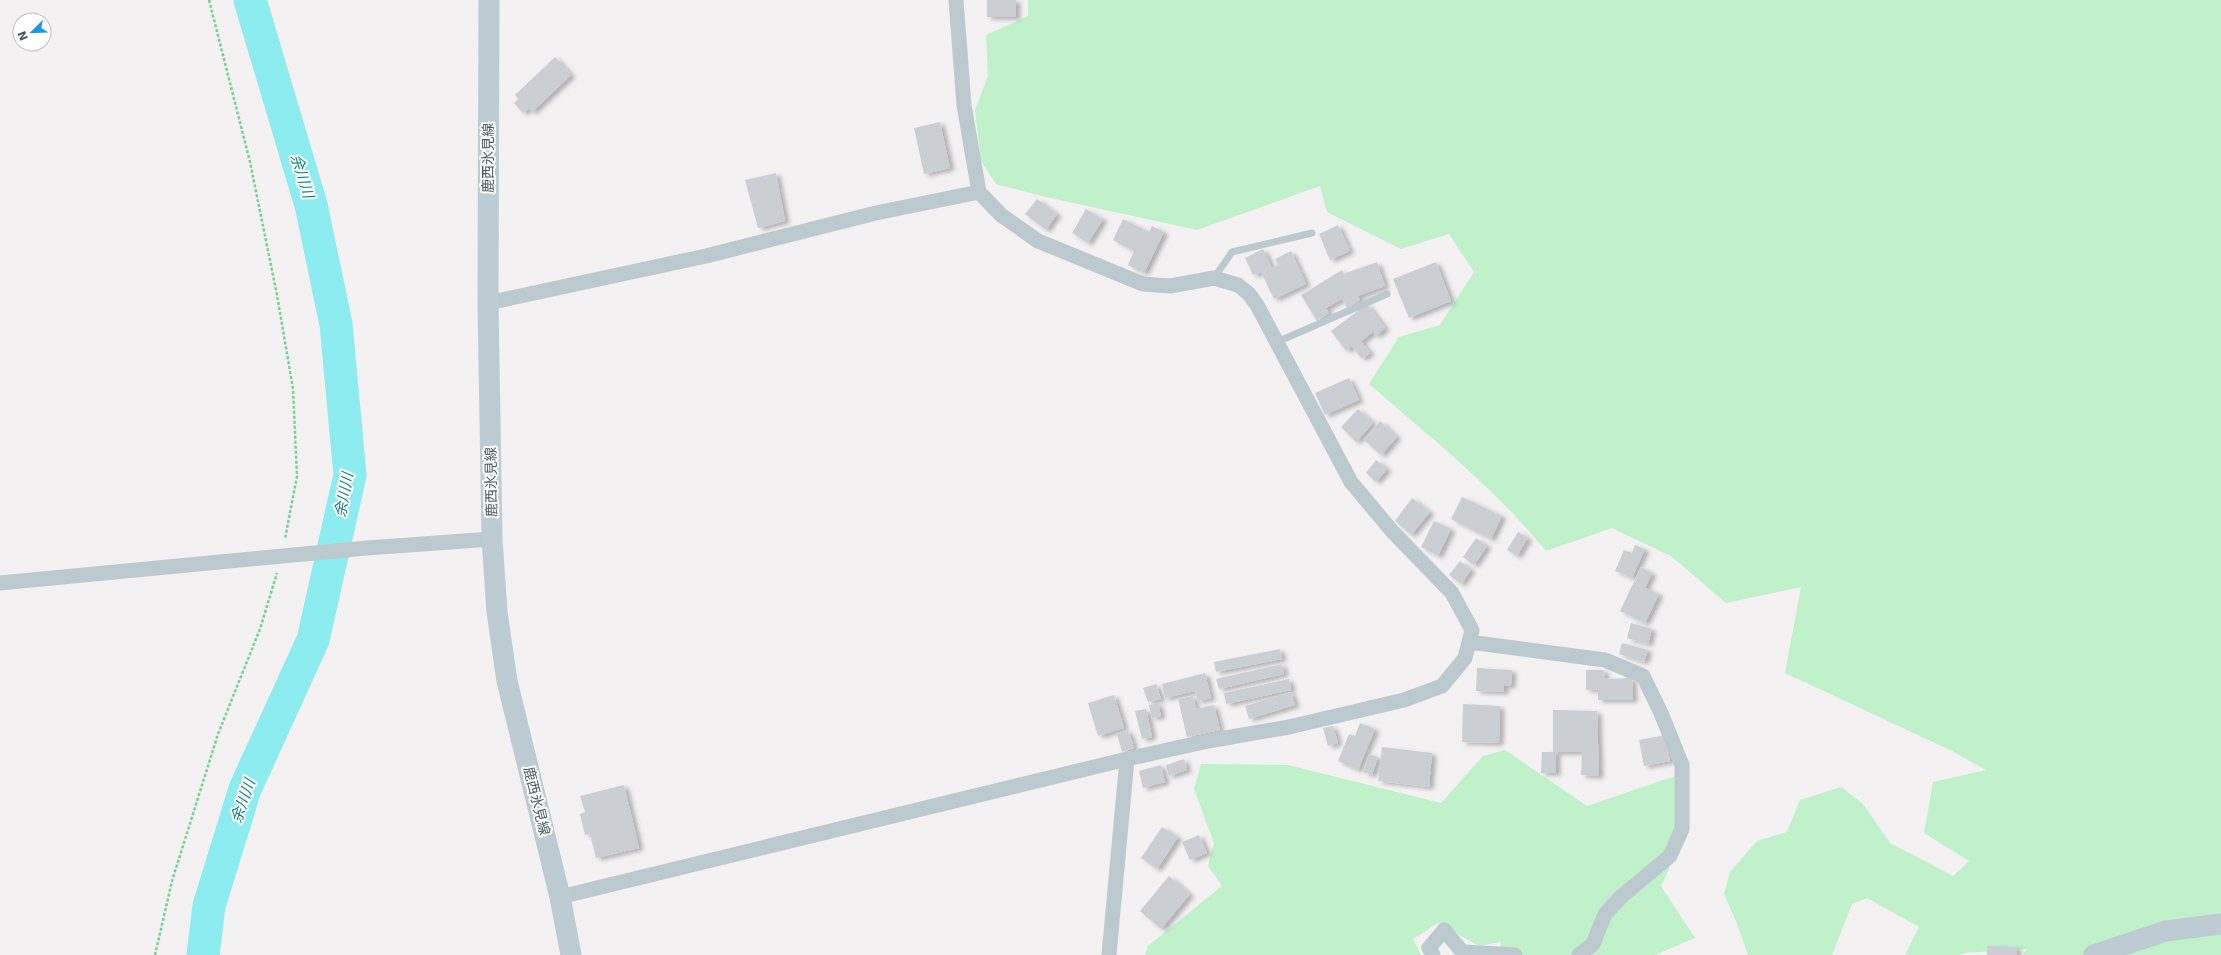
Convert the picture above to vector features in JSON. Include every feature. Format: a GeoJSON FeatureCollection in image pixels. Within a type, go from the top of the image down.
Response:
{"type":"FeatureCollection","features":[{"type":"Feature","properties":{"kind":"main road","name":"鹿西氷見線"},"geometry":{"type":"LineString","coordinates":[[489,0],[488,303],[492,539],[497,612],[507,681],[560,897],[571,955]]}},
{"type":"Feature","properties":{"kind":"main road"},"geometry":{"type":"LineString","coordinates":[[2094,955],[2166,931],[2221,924]]}},
{"type":"Feature","properties":{"kind":"street"},"geometry":{"type":"LineString","coordinates":[[560,897],[1127,759],[1208,741],[1289,727],[1404,700],[1442,686],[1465,658],[1472,630],[1452,593],[1392,531],[1351,482],[1258,305],[1249,294],[1238,285],[1214,278],[1170,286],[1143,284],[1118,275],[1038,241],[1002,215],[979,192],[964,105],[956,0]]}},
{"type":"Feature","properties":{"kind":"street"},"geometry":{"type":"LineString","coordinates":[[488,303],[706,256],[876,213],[979,192]]}},
{"type":"Feature","properties":{"kind":"street"},"geometry":{"type":"LineString","coordinates":[[0,583],[302,556],[367,548],[492,539]]}},
{"type":"Feature","properties":{"kind":"street"},"geometry":{"type":"LineString","coordinates":[[1469,642],[1605,660],[1643,676],[1661,713],[1682,765],[1682,828],[1670,856],[1622,896],[1605,914],[1593,944],[1579,955]]}},
{"type":"Feature","properties":{"kind":"street"},"geometry":{"type":"LineString","coordinates":[[1109,955],[1127,759]]}},
{"type":"Feature","properties":{"kind":"street"},"geometry":{"type":"LineString","coordinates":[[1433,955],[1429,948],[1444,930],[1465,954],[1515,955]]}},
{"type":"Feature","properties":{"kind":"lane"},"geometry":{"type":"LineString","coordinates":[[1214,278],[1232,252],[1312,233]]}},
{"type":"Feature","properties":{"kind":"lane"},"geometry":{"type":"LineString","coordinates":[[1277,342],[1387,294]]}},
{"type":"Feature","properties":{"kind":"path"},"geometry":{"type":"LineString","coordinates":[[155,955],[172,881],[218,734],[260,629],[281,558],[297,476],[293,389],[277,295],[250,162],[209,0]]}},
{"type":"Feature","properties":{"kind":"green space"},"geometry":{"type":"Polygon","coordinates":[[[1028,0],[2221,0],[2221,955],[2023,955],[2027,949],[1964,953],[1961,955],[1905,955],[1919,927],[1867,898],[1852,904],[1832,955],[1748,955],[1736,921],[1724,894],[1730,872],[1757,841],[1787,832],[1800,800],[1841,787],[1863,804],[1890,843],[1953,876],[1969,861],[1924,833],[1933,782],[1986,770],[1952,751],[1785,673],[1801,587],[1726,603],[1671,556],[1612,528],[1546,551],[1505,505],[1461,463],[1369,384],[1399,337],[1440,325],[1474,272],[1449,234],[1401,249],[1327,212],[1320,186],[1197,230],[1046,197],[996,184],[981,161],[975,110],[988,76],[986,35],[1028,16],[1028,0]]]}},
{"type":"Feature","properties":{"kind":"green space"},"geometry":{"type":"Polygon","coordinates":[[[1505,750],[1587,806],[1675,776],[1677,832],[1672,859],[1661,886],[1695,938],[1655,955],[1498,955],[1501,942],[1479,946],[1438,923],[1413,939],[1421,955],[1145,955],[1148,946],[1222,886],[1208,866],[1214,843],[1194,789],[1201,764],[1288,765],[1441,803],[1483,756],[1505,750]]]}},
{"type":"Feature","properties":{"kind":"building"},"geometry":{"type":"Polygon","coordinates":[[[987,0],[1016,0],[1016,17],[987,17],[987,0]]]}},
{"type":"Feature","properties":{"kind":"building"},"geometry":{"type":"Polygon","coordinates":[[[555,57],[571,75],[532,112],[529,108],[523,113],[514,103],[518,99],[515,95],[555,57]]]}},
{"type":"Feature","properties":{"kind":"building"},"geometry":{"type":"Polygon","coordinates":[[[940,122],[950,168],[924,174],[914,128],[940,122]]]}},
{"type":"Feature","properties":{"kind":"building"},"geometry":{"type":"Polygon","coordinates":[[[776,173],[785,221],[758,228],[745,180],[776,173]]]}},
{"type":"Feature","properties":{"kind":"building"},"geometry":{"type":"Polygon","coordinates":[[[1037,199],[1057,214],[1046,230],[1025,214],[1037,199]]]}},
{"type":"Feature","properties":{"kind":"building"},"geometry":{"type":"Polygon","coordinates":[[[1086,209],[1103,219],[1088,243],[1072,233],[1086,209]]]}},
{"type":"Feature","properties":{"kind":"building"},"geometry":{"type":"Polygon","coordinates":[[[1123,219],[1149,232],[1152,226],[1164,232],[1144,273],[1128,265],[1134,251],[1113,240],[1123,219]]]}},
{"type":"Feature","properties":{"kind":"building"},"geometry":{"type":"Polygon","coordinates":[[[1338,225],[1350,251],[1330,260],[1319,234],[1338,225]]]}},
{"type":"Feature","properties":{"kind":"building"},"geometry":{"type":"Polygon","coordinates":[[[1263,249],[1272,268],[1278,265],[1275,259],[1291,251],[1306,284],[1274,299],[1261,272],[1253,275],[1245,258],[1263,249]]]}},
{"type":"Feature","properties":{"kind":"building"},"geometry":{"type":"Polygon","coordinates":[[[1377,262],[1385,286],[1358,296],[1360,300],[1347,308],[1342,299],[1326,308],[1329,313],[1317,321],[1301,295],[1342,270],[1349,283],[1346,273],[1377,262]]]}},
{"type":"Feature","properties":{"kind":"building"},"geometry":{"type":"Polygon","coordinates":[[[1436,262],[1451,301],[1409,318],[1393,279],[1436,262]]]}},
{"type":"Feature","properties":{"kind":"building"},"geometry":{"type":"Polygon","coordinates":[[[1367,304],[1385,328],[1376,336],[1373,332],[1361,341],[1370,353],[1362,359],[1352,346],[1346,351],[1331,331],[1367,304]]]}},
{"type":"Feature","properties":{"kind":"building"},"geometry":{"type":"Polygon","coordinates":[[[1349,378],[1359,400],[1325,415],[1315,393],[1349,378]]]}},
{"type":"Feature","properties":{"kind":"building"},"geometry":{"type":"Polygon","coordinates":[[[1358,409],[1373,423],[1356,442],[1341,427],[1358,409]]]}},
{"type":"Feature","properties":{"kind":"building"},"geometry":{"type":"Polygon","coordinates":[[[1380,421],[1397,437],[1381,455],[1364,440],[1380,421]]]}},
{"type":"Feature","properties":{"kind":"building"},"geometry":{"type":"Polygon","coordinates":[[[1376,460],[1387,469],[1376,482],[1366,473],[1376,460]]]}},
{"type":"Feature","properties":{"kind":"building"},"geometry":{"type":"Polygon","coordinates":[[[1462,497],[1502,516],[1491,539],[1451,519],[1462,497]]]}},
{"type":"Feature","properties":{"kind":"building"},"geometry":{"type":"Polygon","coordinates":[[[1412,498],[1430,512],[1411,535],[1395,521],[1412,498]]]}},
{"type":"Feature","properties":{"kind":"building"},"geometry":{"type":"Polygon","coordinates":[[[1434,521],[1451,529],[1438,556],[1421,547],[1434,521]]]}},
{"type":"Feature","properties":{"kind":"building"},"geometry":{"type":"Polygon","coordinates":[[[1518,532],[1528,538],[1517,556],[1507,550],[1518,532]]]}},
{"type":"Feature","properties":{"kind":"building"},"geometry":{"type":"Polygon","coordinates":[[[1476,538],[1487,546],[1474,565],[1463,557],[1476,538]]]}},
{"type":"Feature","properties":{"kind":"building"},"geometry":{"type":"Polygon","coordinates":[[[1635,545],[1645,549],[1632,578],[1615,571],[1624,550],[1632,553],[1635,545]]]}},
{"type":"Feature","properties":{"kind":"building"},"geometry":{"type":"Polygon","coordinates":[[[1460,561],[1471,570],[1461,584],[1449,575],[1460,561]]]}},
{"type":"Feature","properties":{"kind":"building"},"geometry":{"type":"Polygon","coordinates":[[[1641,567],[1652,573],[1645,588],[1659,594],[1645,623],[1620,611],[1641,567]]]}},
{"type":"Feature","properties":{"kind":"building"},"geometry":{"type":"Polygon","coordinates":[[[1631,623],[1652,629],[1648,644],[1627,638],[1631,623]]]}},
{"type":"Feature","properties":{"kind":"building"},"geometry":{"type":"Polygon","coordinates":[[[1622,643],[1648,650],[1644,662],[1619,654],[1622,643]]]}},
{"type":"Feature","properties":{"kind":"building"},"geometry":{"type":"Polygon","coordinates":[[[1280,649],[1282,659],[1216,672],[1214,662],[1280,649]]]}},
{"type":"Feature","properties":{"kind":"building"},"geometry":{"type":"Polygon","coordinates":[[[1282,664],[1284,674],[1219,689],[1216,679],[1282,664]]]}},
{"type":"Feature","properties":{"kind":"building"},"geometry":{"type":"Polygon","coordinates":[[[1477,668],[1512,670],[1511,686],[1504,685],[1504,692],[1476,691],[1477,668]]]}},
{"type":"Feature","properties":{"kind":"building"},"geometry":{"type":"Polygon","coordinates":[[[1586,670],[1604,670],[1605,679],[1632,678],[1633,700],[1598,700],[1598,689],[1586,690],[1586,670]]]}},
{"type":"Feature","properties":{"kind":"building"},"geometry":{"type":"Polygon","coordinates":[[[1205,673],[1211,698],[1198,701],[1195,691],[1165,698],[1162,684],[1205,673]]]}},
{"type":"Feature","properties":{"kind":"building"},"geometry":{"type":"Polygon","coordinates":[[[1289,679],[1291,690],[1226,704],[1224,693],[1289,679]]]}},
{"type":"Feature","properties":{"kind":"building"},"geometry":{"type":"Polygon","coordinates":[[[1156,684],[1161,699],[1148,702],[1143,688],[1156,684]]]}},
{"type":"Feature","properties":{"kind":"building"},"geometry":{"type":"Polygon","coordinates":[[[1291,692],[1295,705],[1249,719],[1245,706],[1291,692]]]}},
{"type":"Feature","properties":{"kind":"building"},"geometry":{"type":"Polygon","coordinates":[[[1114,695],[1124,728],[1098,736],[1088,703],[1114,695]]]}},
{"type":"Feature","properties":{"kind":"building"},"geometry":{"type":"Polygon","coordinates":[[[1193,696],[1196,709],[1214,705],[1220,730],[1187,737],[1178,699],[1193,696]]]}},
{"type":"Feature","properties":{"kind":"building"},"geometry":{"type":"Polygon","coordinates":[[[1158,703],[1161,716],[1152,718],[1149,705],[1158,703]]]}},
{"type":"Feature","properties":{"kind":"building"},"geometry":{"type":"Polygon","coordinates":[[[1463,704],[1500,706],[1499,743],[1462,742],[1463,704]]]}},
{"type":"Feature","properties":{"kind":"building"},"geometry":{"type":"Polygon","coordinates":[[[1146,709],[1152,737],[1142,739],[1135,711],[1146,709]]]}},
{"type":"Feature","properties":{"kind":"building"},"geometry":{"type":"Polygon","coordinates":[[[1553,710],[1597,711],[1599,776],[1581,775],[1582,752],[1556,752],[1556,773],[1541,773],[1542,752],[1553,752],[1553,710]]]}},
{"type":"Feature","properties":{"kind":"building"},"geometry":{"type":"Polygon","coordinates":[[[1360,723],[1375,729],[1358,770],[1338,761],[1349,734],[1355,736],[1360,723]]]}},
{"type":"Feature","properties":{"kind":"building"},"geometry":{"type":"Polygon","coordinates":[[[1333,726],[1338,743],[1328,746],[1323,728],[1333,726]]]}},
{"type":"Feature","properties":{"kind":"building"},"geometry":{"type":"Polygon","coordinates":[[[1128,730],[1134,748],[1122,752],[1117,734],[1128,730]]]}},
{"type":"Feature","properties":{"kind":"building"},"geometry":{"type":"Polygon","coordinates":[[[1665,735],[1670,761],[1644,766],[1639,740],[1665,735]]]}},
{"type":"Feature","properties":{"kind":"building"},"geometry":{"type":"Polygon","coordinates":[[[1382,747],[1432,753],[1429,787],[1378,781],[1382,747]]]}},
{"type":"Feature","properties":{"kind":"building"},"geometry":{"type":"Polygon","coordinates":[[[1369,754],[1378,757],[1372,775],[1363,772],[1369,754]]]}},
{"type":"Feature","properties":{"kind":"building"},"geometry":{"type":"Polygon","coordinates":[[[1184,759],[1187,770],[1169,776],[1166,765],[1184,759]]]}},
{"type":"Feature","properties":{"kind":"building"},"geometry":{"type":"Polygon","coordinates":[[[1161,765],[1165,782],[1143,788],[1139,771],[1161,765]]]}},
{"type":"Feature","properties":{"kind":"building"},"geometry":{"type":"Polygon","coordinates":[[[624,785],[639,848],[596,858],[590,834],[585,835],[580,814],[585,812],[580,796],[624,785]]]}},
{"type":"Feature","properties":{"kind":"building"},"geometry":{"type":"Polygon","coordinates":[[[1162,827],[1178,837],[1157,869],[1141,858],[1162,827]]]}},
{"type":"Feature","properties":{"kind":"building"},"geometry":{"type":"Polygon","coordinates":[[[1199,835],[1207,853],[1190,860],[1182,842],[1199,835]]]}},
{"type":"Feature","properties":{"kind":"building"},"geometry":{"type":"Polygon","coordinates":[[[1169,876],[1190,894],[1161,929],[1140,911],[1169,876]]]}},
{"type":"Feature","properties":{"kind":"building"},"geometry":{"type":"Polygon","coordinates":[[[1987,946],[2017,947],[2017,955],[1987,955],[1987,946]]]}},
{"type":"Feature","properties":{"kind":"waterway","name":"余川川"},"geometry":{"type":"LineString","coordinates":[[203,955],[209,906],[245,789],[313,640],[350,475],[336,324],[311,205],[250,0]]}}]}
